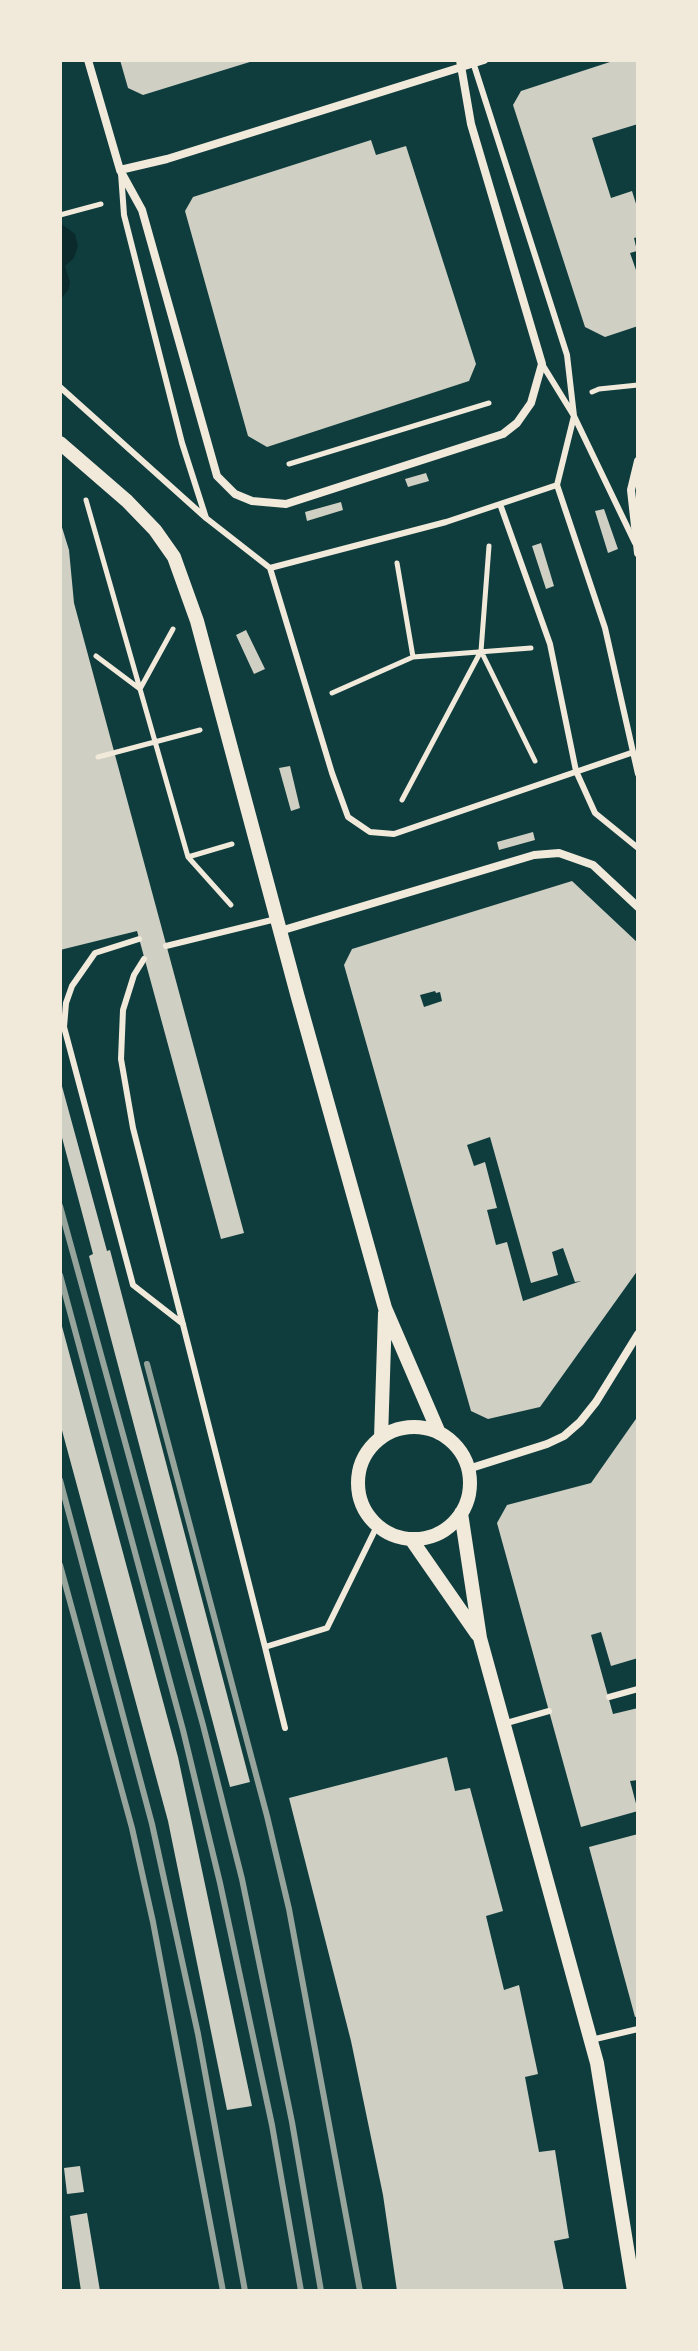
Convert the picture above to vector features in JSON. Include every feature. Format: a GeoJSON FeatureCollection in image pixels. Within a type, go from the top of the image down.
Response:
{"type":"FeatureCollection","features":[{"type":"Feature","properties":{"kind":"street"},"geometry":{"type":"LineString","coordinates":[[88,60],[120,170],[142,210],[217,476],[235,494],[252,501],[286,504],[503,434],[517,423],[531,403],[542,364],[471,124],[461,64]]}},
{"type":"Feature","properties":{"kind":"street"},"geometry":{"type":"LineString","coordinates":[[120,170],[167,159],[461,64],[484,60]]}},
{"type":"Feature","properties":{"kind":"street"},"geometry":{"type":"LineString","coordinates":[[60,443],[127,501],[155,530],[174,557],[197,621],[385,1308],[439,1433],[460,1451],[468,1469],[469,1492],[461,1513],[442,1532],[424,1538],[393,1536],[377,1526],[361,1501],[358,1479],[364,1458],[389,1432],[410,1427],[439,1433]]}},
{"type":"Feature","properties":{"kind":"street"},"geometry":{"type":"LineString","coordinates":[[637,548],[631,490],[638,461]]}},
{"type":"Feature","properties":{"kind":"street"},"geometry":{"type":"LineString","coordinates":[[279,925],[534,855],[559,853],[593,865],[638,907]]}},
{"type":"Feature","properties":{"kind":"street"},"geometry":{"type":"LineString","coordinates":[[381,1438],[385,1308]]}},
{"type":"Feature","properties":{"kind":"street"},"geometry":{"type":"LineString","coordinates":[[468,1469],[564,1436],[596,1402],[638,1334]]}},
{"type":"Feature","properties":{"kind":"street"},"geometry":{"type":"LineString","coordinates":[[461,1513],[480,1638],[591,2040],[634,2291]]}},
{"type":"Feature","properties":{"kind":"street"},"geometry":{"type":"LineString","coordinates":[[411,1539],[480,1638]]}},
{"type":"Feature","properties":{"kind":"lane"},"geometry":{"type":"LineString","coordinates":[[473,61],[567,355],[574,416],[557,485],[605,628],[638,774]]}},
{"type":"Feature","properties":{"kind":"lane"},"geometry":{"type":"LineString","coordinates":[[120,170],[124,215],[182,443],[206,518]]}},
{"type":"Feature","properties":{"kind":"lane"},"geometry":{"type":"LineString","coordinates":[[542,364],[574,416],[637,548]]}},
{"type":"Feature","properties":{"kind":"lane"},"geometry":{"type":"LineString","coordinates":[[60,387],[206,518],[270,568],[348,817],[370,832],[394,834],[631,753]]}},
{"type":"Feature","properties":{"kind":"lane"},"geometry":{"type":"LineString","coordinates":[[270,568],[446,522],[557,485]]}},
{"type":"Feature","properties":{"kind":"lane"},"geometry":{"type":"LineString","coordinates":[[500,504],[550,644],[576,771],[595,813],[638,848]]}},
{"type":"Feature","properties":{"kind":"lane"},"geometry":{"type":"LineString","coordinates":[[166,946],[279,925]]}},
{"type":"Feature","properties":{"kind":"lane"},"geometry":{"type":"LineString","coordinates":[[139,939],[95,953],[72,986],[66,1003],[64,1027],[133,1285],[183,1324]]}},
{"type":"Feature","properties":{"kind":"lane"},"geometry":{"type":"LineString","coordinates":[[144,959],[134,975],[123,1010],[121,1059],[133,1128],[285,1728]]}},
{"type":"Feature","properties":{"kind":"lane"},"geometry":{"type":"LineString","coordinates":[[265,1647],[327,1628],[377,1526]]}},
{"type":"Feature","properties":{"kind":"lane"},"geometry":{"type":"LineString","coordinates":[[609,1697],[638,1689]]}},
{"type":"Feature","properties":{"kind":"lane"},"geometry":{"type":"LineString","coordinates":[[503,1724],[549,1711]]}},
{"type":"Feature","properties":{"kind":"lane"},"geometry":{"type":"LineString","coordinates":[[591,2040],[638,2029]]}},
{"type":"Feature","properties":{"kind":"path"},"geometry":{"type":"LineString","coordinates":[[60,215],[108,202]]}},
{"type":"Feature","properties":{"kind":"path"},"geometry":{"type":"LineString","coordinates":[[572,404],[599,389],[638,385]]}},
{"type":"Feature","properties":{"kind":"path"},"geometry":{"type":"LineString","coordinates":[[289,464],[489,403]]}},
{"type":"Feature","properties":{"kind":"path"},"geometry":{"type":"LineString","coordinates":[[83,490],[188,857],[231,905]]}},
{"type":"Feature","properties":{"kind":"path"},"geometry":{"type":"LineString","coordinates":[[402,800],[481,651],[489,546]]}},
{"type":"Feature","properties":{"kind":"path"},"geometry":{"type":"LineString","coordinates":[[397,563],[413,657]]}},
{"type":"Feature","properties":{"kind":"path"},"geometry":{"type":"LineString","coordinates":[[140,689],[173,628]]}},
{"type":"Feature","properties":{"kind":"path"},"geometry":{"type":"LineString","coordinates":[[332,693],[413,657],[539,647]]}},
{"type":"Feature","properties":{"kind":"path"},"geometry":{"type":"LineString","coordinates":[[481,651],[535,761]]}},
{"type":"Feature","properties":{"kind":"path"},"geometry":{"type":"LineString","coordinates":[[96,656],[140,689]]}},
{"type":"Feature","properties":{"kind":"path"},"geometry":{"type":"LineString","coordinates":[[98,757],[201,730]]}},
{"type":"Feature","properties":{"kind":"path"},"geometry":{"type":"LineString","coordinates":[[188,857],[233,844]]}},
{"type":"Feature","properties":{"kind":"water"},"geometry":{"type":"Polygon","coordinates":[[[60,223],[75,234],[78,246],[74,258],[65,266],[69,289],[60,300],[60,223]]]}},
{"type":"Feature","properties":{"kind":"building"},"geometry":{"type":"Polygon","coordinates":[[[120,60],[253,61],[143,95],[128,88],[120,60]]]}},
{"type":"Feature","properties":{"kind":"building"},"geometry":{"type":"Polygon","coordinates":[[[616,60],[638,60],[638,124],[592,138],[611,198],[632,191],[638,210],[638,237],[634,238],[637,251],[630,253],[638,269],[638,326],[605,337],[585,327],[513,105],[521,91],[616,60]]]}},
{"type":"Feature","properties":{"kind":"building"},"geometry":{"type":"Polygon","coordinates":[[[371,140],[376,155],[406,146],[476,364],[469,381],[267,447],[248,436],[185,211],[193,197],[371,140]]]}},
{"type":"Feature","properties":{"kind":"building"},"geometry":{"type":"Polygon","coordinates":[[[426,473],[429,481],[408,487],[405,479],[426,473]]]}},
{"type":"Feature","properties":{"kind":"building"},"geometry":{"type":"Polygon","coordinates":[[[341,502],[343,510],[307,521],[305,512],[341,502]]]}},
{"type":"Feature","properties":{"kind":"building"},"geometry":{"type":"Polygon","coordinates":[[[604,509],[618,549],[608,553],[595,511],[604,509]]]}},
{"type":"Feature","properties":{"kind":"building"},"geometry":{"type":"Polygon","coordinates":[[[60,521],[69,550],[74,603],[244,1233],[221,1239],[137,931],[60,950],[60,521]]]}},
{"type":"Feature","properties":{"kind":"building"},"geometry":{"type":"Polygon","coordinates":[[[541,543],[554,586],[546,589],[532,546],[541,543]]]}},
{"type":"Feature","properties":{"kind":"building"},"geometry":{"type":"Polygon","coordinates":[[[246,630],[265,669],[254,674],[236,635],[246,630]]]}},
{"type":"Feature","properties":{"kind":"building"},"geometry":{"type":"Polygon","coordinates":[[[290,766],[300,808],[291,811],[279,768],[290,766]]]}},
{"type":"Feature","properties":{"kind":"building"},"geometry":{"type":"Polygon","coordinates":[[[533,832],[535,840],[499,850],[497,842],[533,832]]]}},
{"type":"Feature","properties":{"kind":"building"},"geometry":{"type":"Polygon","coordinates":[[[572,881],[638,943],[638,1270],[540,1407],[488,1419],[471,1411],[344,965],[352,949],[572,881]],[[440,992],[420,995],[424,1007],[442,1001],[440,992]],[[490,1137],[467,1145],[474,1166],[485,1162],[497,1208],[487,1210],[496,1245],[507,1242],[523,1301],[581,1281],[575,1282],[563,1248],[552,1252],[558,1275],[531,1283],[490,1137]]]}},
{"type":"Feature","properties":{"kind":"building"},"geometry":{"type":"Polygon","coordinates":[[[60,1079],[107,1251],[110,1250],[250,1782],[230,1787],[89,1256],[93,1254],[60,1130],[60,1079]]]}},
{"type":"Feature","properties":{"kind":"building"},"geometry":{"type":"Polygon","coordinates":[[[60,1319],[178,1757],[252,2106],[227,2110],[168,1821],[60,1423],[60,1319]]]}},
{"type":"Feature","properties":{"kind":"building"},"geometry":{"type":"Polygon","coordinates":[[[638,1416],[638,1658],[611,1666],[601,1632],[591,1635],[613,1714],[638,1708],[638,1780],[630,1781],[638,1811],[581,1827],[497,1523],[507,1505],[591,1483],[638,1416]]]}},
{"type":"Feature","properties":{"kind":"building"},"geometry":{"type":"Polygon","coordinates":[[[447,1757],[455,1791],[470,1788],[503,1911],[486,1916],[504,1990],[519,1985],[538,2074],[525,2077],[539,2152],[555,2150],[569,2238],[554,2241],[564,2291],[397,2291],[383,2195],[351,2041],[289,1798],[447,1757]]]}},
{"type":"Feature","properties":{"kind":"building"},"geometry":{"type":"Polygon","coordinates":[[[638,1834],[638,2016],[635,2017],[589,1847],[638,1834]]]}},
{"type":"Feature","properties":{"kind":"building"},"geometry":{"type":"Polygon","coordinates":[[[80,2166],[84,2192],[67,2194],[64,2168],[80,2166]]]}},
{"type":"Feature","properties":{"kind":"building"},"geometry":{"type":"Polygon","coordinates":[[[87,2213],[100,2291],[81,2291],[70,2216],[87,2213]]]}},
{"type":"Feature","properties":{"kind":"railway"},"geometry":{"type":"LineString","coordinates":[[60,1206],[203,1725],[242,1879],[292,2122],[321,2291]]}},
{"type":"Feature","properties":{"kind":"railway"},"geometry":{"type":"LineString","coordinates":[[60,1275],[183,1730],[220,1883],[272,2125],[301,2291]]}},
{"type":"Feature","properties":{"kind":"railway"},"geometry":{"type":"LineString","coordinates":[[147,1364],[289,1909],[360,2291]]}},
{"type":"Feature","properties":{"kind":"railway"},"geometry":{"type":"LineString","coordinates":[[60,1480],[152,1824],[198,2034],[245,2291]]}},
{"type":"Feature","properties":{"kind":"railway"},"geometry":{"type":"LineString","coordinates":[[60,1565],[132,1828],[153,1922],[223,2291]]}}]}
